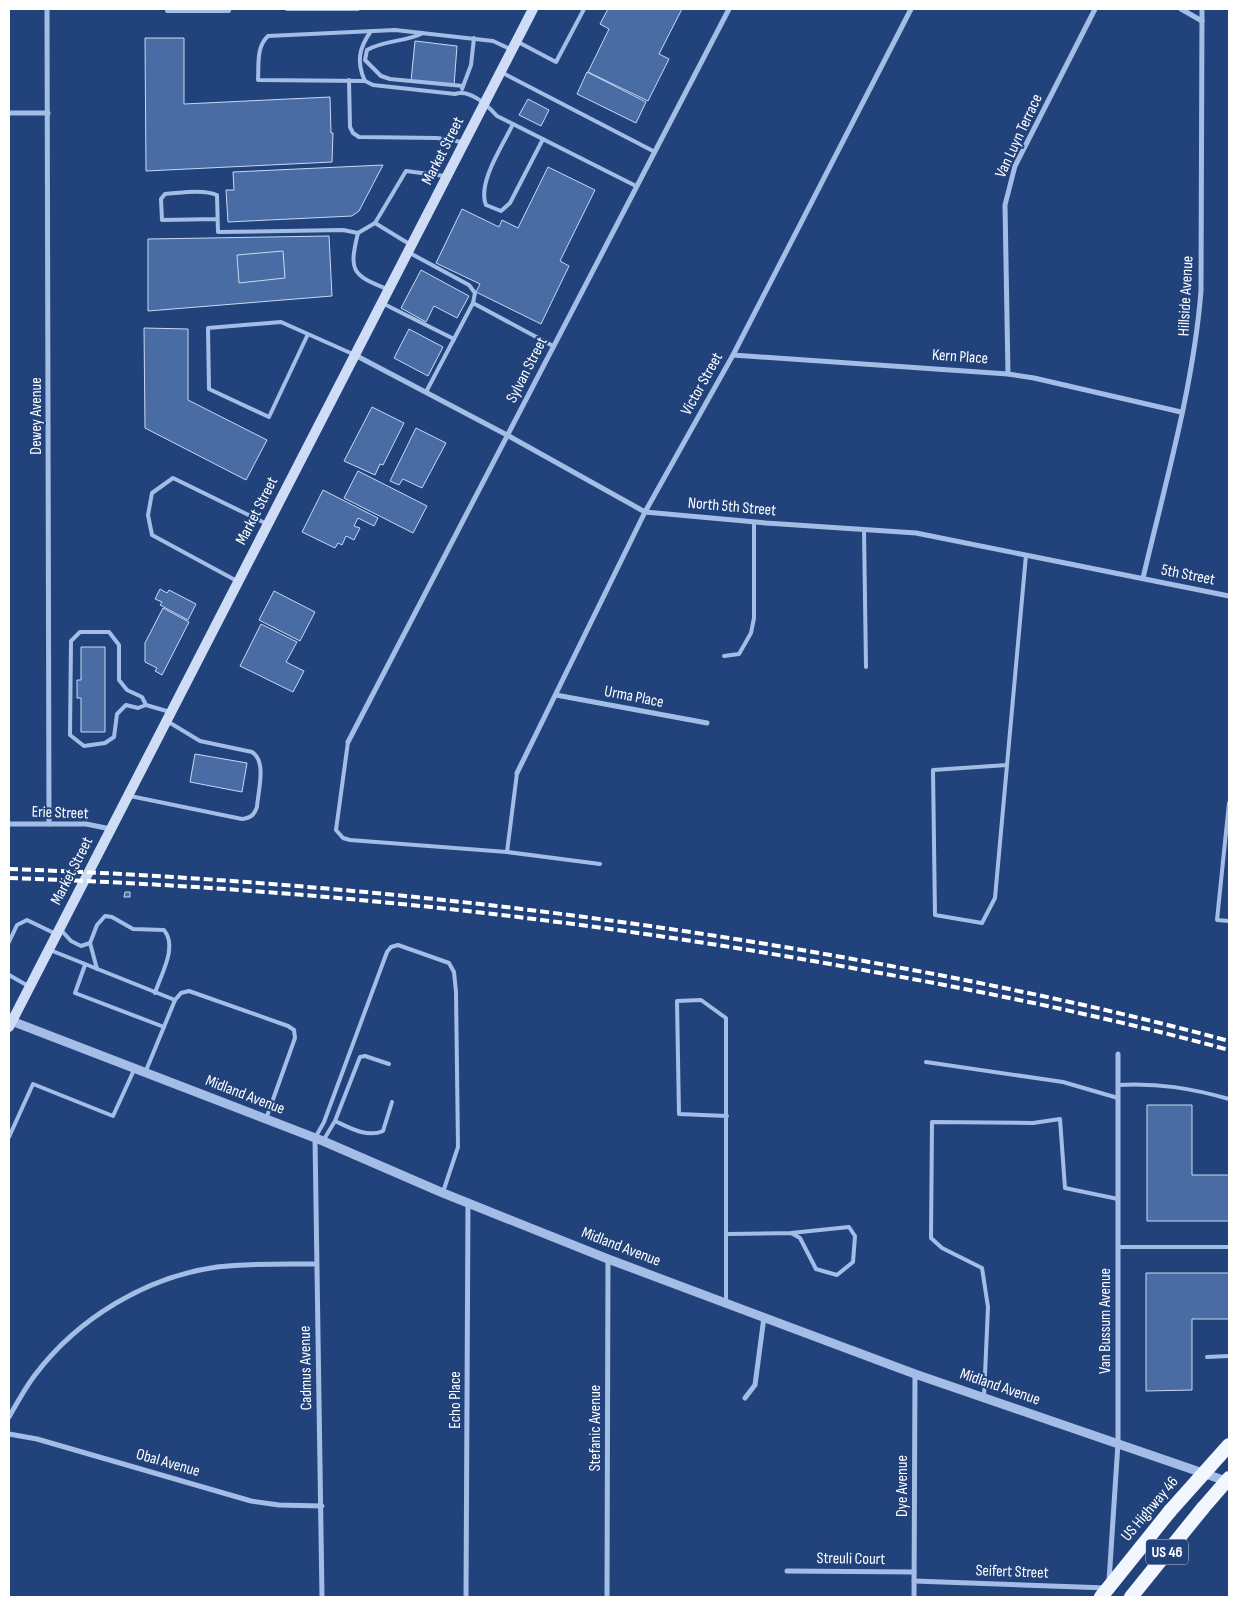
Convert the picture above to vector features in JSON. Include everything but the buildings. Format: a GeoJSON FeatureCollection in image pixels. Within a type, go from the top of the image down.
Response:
{"type":"FeatureCollection","features":[{"type":"Feature","properties":{"kind":"highway","name":"US Highway 46"},"geometry":{"type":"LineString","coordinates":[[1104,1592],[1170,1511],[1229,1445]]}},
{"type":"Feature","properties":{"kind":"highway","name":"US 46"},"geometry":{"type":"LineString","coordinates":[[1131,1597],[1229,1478]]}},
{"type":"Feature","properties":{"kind":"main road","name":"Market Street"},"geometry":{"type":"LineString","coordinates":[[10,1023],[534,9]]}},
{"type":"Feature","properties":{"kind":"street","name":"Dewey Avenue"},"geometry":{"type":"LineString","coordinates":[[47,9],[49,824]]}},
{"type":"Feature","properties":{"kind":"street","name":"Sylvan Street"},"geometry":{"type":"LineString","coordinates":[[348,742],[729,9]]}},
{"type":"Feature","properties":{"kind":"street","name":"Victor Street"},"geometry":{"type":"LineString","coordinates":[[516,773],[645,512],[733,355],[911,9]]}},
{"type":"Feature","properties":{"kind":"street","name":"Van Luyn Terrace"},"geometry":{"type":"LineString","coordinates":[[1008,374],[1005,205],[1009,184],[1015,166],[1094,9]]}},
{"type":"Feature","properties":{"kind":"street"},"geometry":{"type":"LineString","coordinates":[[1181,9],[1202,21]]}},
{"type":"Feature","properties":{"kind":"street","name":"Hillside Avenue"},"geometry":{"type":"LineString","coordinates":[[1143,578],[1198,335],[1201,292],[1202,9]]}},
{"type":"Feature","properties":{"kind":"street"},"geometry":{"type":"LineString","coordinates":[[9,113],[48,114]]}},
{"type":"Feature","properties":{"kind":"street","name":"North 5th Street"},"geometry":{"type":"LineString","coordinates":[[354,355],[507,435],[645,512],[754,522],[916,533],[1143,578]]}},
{"type":"Feature","properties":{"kind":"street","name":"Kern Place"},"geometry":{"type":"LineString","coordinates":[[733,355],[1008,374],[1034,378],[1181,412]]}},
{"type":"Feature","properties":{"kind":"street","name":"5th Street"},"geometry":{"type":"LineString","coordinates":[[1143,578],[1229,596]]}},
{"type":"Feature","properties":{"kind":"street","name":"Urma Place"},"geometry":{"type":"LineString","coordinates":[[556,695],[706,723]]}},
{"type":"Feature","properties":{"kind":"street","name":"Erie Street"},"geometry":{"type":"LineString","coordinates":[[9,824],[86,824],[111,829]]}},
{"type":"Feature","properties":{"kind":"street","name":"Midland Avenue"},"geometry":{"type":"LineString","coordinates":[[10,1023],[266,1119],[608,1259],[915,1374],[984,1396],[1229,1482]]}},
{"type":"Feature","properties":{"kind":"street","name":"Van Bussum Avenue"},"geometry":{"type":"LineString","coordinates":[[1104,1592],[1118,1443],[1118,1054]]}},
{"type":"Feature","properties":{"kind":"street","name":"Cadmus Avenue"},"geometry":{"type":"LineString","coordinates":[[319,1140],[315,1264],[322,1506],[322,1597]]}},
{"type":"Feature","properties":{"kind":"street","name":"Echo Place"},"geometry":{"type":"LineString","coordinates":[[466,1597],[468,1202]]}},
{"type":"Feature","properties":{"kind":"street","name":"Stefanic Avenue"},"geometry":{"type":"LineString","coordinates":[[607,1597],[608,1259]]}},
{"type":"Feature","properties":{"kind":"street"},"geometry":{"type":"LineString","coordinates":[[9,1416],[35,1375],[50,1356],[91,1320],[127,1296],[158,1282],[216,1267],[245,1264],[315,1264]]}},
{"type":"Feature","properties":{"kind":"street"},"geometry":{"type":"LineString","coordinates":[[745,1398],[755,1385],[764,1317]]}},
{"type":"Feature","properties":{"kind":"street","name":"Dye Avenue"},"geometry":{"type":"LineString","coordinates":[[914,1597],[915,1374]]}},
{"type":"Feature","properties":{"kind":"street","name":"Obal Avenue"},"geometry":{"type":"LineString","coordinates":[[9,1434],[37,1439],[251,1501],[279,1505],[322,1506]]}},
{"type":"Feature","properties":{"kind":"street","name":"Streuli Court"},"geometry":{"type":"LineString","coordinates":[[787,1571],[914,1572]]}},
{"type":"Feature","properties":{"kind":"street","name":"Seifert Street"},"geometry":{"type":"LineString","coordinates":[[914,1580],[1104,1592]]}},
{"type":"Feature","properties":{"kind":"lane"},"geometry":{"type":"LineString","coordinates":[[167,11],[229,11],[229,9]]}},
{"type":"Feature","properties":{"kind":"lane"},"geometry":{"type":"LineString","coordinates":[[287,9],[358,9]]}},
{"type":"Feature","properties":{"kind":"lane"},"geometry":{"type":"LineString","coordinates":[[584,9],[556,62],[514,45],[474,38],[395,30],[268,36],[262,42],[258,80],[349,80],[365,81],[373,86],[455,94],[460,92],[485,102],[497,116],[636,186]]}},
{"type":"Feature","properties":{"kind":"lane"},"geometry":{"type":"LineString","coordinates":[[365,81],[360,70],[359,58],[362,43],[371,31]]}},
{"type":"Feature","properties":{"kind":"lane"},"geometry":{"type":"LineString","coordinates":[[423,33],[414,38],[375,46],[368,50],[365,60],[380,76],[463,86]]}},
{"type":"Feature","properties":{"kind":"lane"},"geometry":{"type":"LineString","coordinates":[[460,92],[471,65],[474,38]]}},
{"type":"Feature","properties":{"kind":"lane"},"geometry":{"type":"LineString","coordinates":[[501,72],[655,152]]}},
{"type":"Feature","properties":{"kind":"lane"},"geometry":{"type":"LineString","coordinates":[[349,80],[350,127],[353,133],[358,136],[437,138],[464,143]]}},
{"type":"Feature","properties":{"kind":"lane"},"geometry":{"type":"LineString","coordinates":[[513,124],[484,185],[482,196],[486,205],[501,211],[510,203],[542,139]]}},
{"type":"Feature","properties":{"kind":"lane"},"geometry":{"type":"LineString","coordinates":[[217,219],[162,220],[161,199],[164,194],[209,192],[217,195],[218,232],[343,230],[358,233],[375,223],[406,171],[447,176]]}},
{"type":"Feature","properties":{"kind":"lane"},"geometry":{"type":"LineString","coordinates":[[375,223],[410,249],[470,285],[475,293],[473,304],[426,392]]}},
{"type":"Feature","properties":{"kind":"lane"},"geometry":{"type":"LineString","coordinates":[[358,233],[353,251],[354,270],[358,276],[368,282],[389,290]]}},
{"type":"Feature","properties":{"kind":"lane"},"geometry":{"type":"LineString","coordinates":[[382,303],[454,339]]}},
{"type":"Feature","properties":{"kind":"lane"},"geometry":{"type":"LineString","coordinates":[[473,304],[553,346]]}},
{"type":"Feature","properties":{"kind":"lane"},"geometry":{"type":"LineString","coordinates":[[308,334],[269,417],[208,388],[208,328],[281,322],[308,334],[354,355]]}},
{"type":"Feature","properties":{"kind":"lane"},"geometry":{"type":"LineString","coordinates":[[238,581],[152,535],[148,514],[152,493],[173,478],[267,524]]}},
{"type":"Feature","properties":{"kind":"lane"},"geometry":{"type":"LineString","coordinates":[[724,656],[739,654],[751,633],[754,618],[754,522]]}},
{"type":"Feature","properties":{"kind":"lane"},"geometry":{"type":"LineString","coordinates":[[864,530],[866,667]]}},
{"type":"Feature","properties":{"kind":"lane"},"geometry":{"type":"LineString","coordinates":[[1007,765],[933,770],[935,915],[982,923],[995,898],[1026,555]]}},
{"type":"Feature","properties":{"kind":"lane"},"geometry":{"type":"LineString","coordinates":[[128,796],[242,819],[250,817],[257,807],[260,765],[257,756],[252,752],[200,741],[168,717],[146,705],[142,697],[127,690],[119,680],[119,645],[109,632],[80,632],[70,641],[70,735],[84,746],[105,743],[114,737],[117,714],[126,705],[138,708],[146,705]]}},
{"type":"Feature","properties":{"kind":"lane"},"geometry":{"type":"LineString","coordinates":[[348,742],[336,830],[343,838],[507,852],[600,864]]}},
{"type":"Feature","properties":{"kind":"lane"},"geometry":{"type":"LineString","coordinates":[[507,852],[516,773]]}},
{"type":"Feature","properties":{"kind":"lane"},"geometry":{"type":"LineString","coordinates":[[1229,803],[1217,920],[1229,921]]}},
{"type":"Feature","properties":{"kind":"lane"},"geometry":{"type":"LineString","coordinates":[[97,970],[90,942],[97,924],[105,916],[112,917],[133,929],[164,930],[169,937],[171,946],[155,992]]}},
{"type":"Feature","properties":{"kind":"lane"},"geometry":{"type":"LineString","coordinates":[[9,942],[17,925],[27,920],[58,931],[76,944],[86,945],[90,942]]}},
{"type":"Feature","properties":{"kind":"lane"},"geometry":{"type":"LineString","coordinates":[[319,1140],[387,952],[391,947],[398,945],[449,963],[454,972],[456,992],[458,1147],[443,1193]]}},
{"type":"Feature","properties":{"kind":"lane"},"geometry":{"type":"LineString","coordinates":[[49,950],[175,1000]]}},
{"type":"Feature","properties":{"kind":"lane"},"geometry":{"type":"LineString","coordinates":[[85,965],[75,993],[164,1028]]}},
{"type":"Feature","properties":{"kind":"lane"},"geometry":{"type":"LineString","coordinates":[[9,975],[30,987]]}},
{"type":"Feature","properties":{"kind":"lane"},"geometry":{"type":"LineString","coordinates":[[145,1073],[175,1000],[181,993],[189,991],[294,1030],[296,1038],[266,1119]]}},
{"type":"Feature","properties":{"kind":"lane"},"geometry":{"type":"LineString","coordinates":[[726,1303],[727,1116],[726,1018],[701,1000],[677,1001],[679,1114],[727,1116]]}},
{"type":"Feature","properties":{"kind":"lane"},"geometry":{"type":"LineString","coordinates":[[319,1140],[335,1121],[360,1057],[365,1056],[389,1064]]}},
{"type":"Feature","properties":{"kind":"lane"},"geometry":{"type":"LineString","coordinates":[[926,1062],[1063,1082],[1118,1098]]}},
{"type":"Feature","properties":{"kind":"lane"},"geometry":{"type":"LineString","coordinates":[[9,1137],[33,1084],[114,1116],[134,1069]]}},
{"type":"Feature","properties":{"kind":"lane"},"geometry":{"type":"LineString","coordinates":[[1118,1085],[1154,1084],[1195,1089],[1229,1099]]}},
{"type":"Feature","properties":{"kind":"lane"},"geometry":{"type":"LineString","coordinates":[[335,1121],[363,1133],[375,1135],[383,1131],[392,1102]]}},
{"type":"Feature","properties":{"kind":"lane"},"geometry":{"type":"LineString","coordinates":[[984,1396],[988,1308],[982,1268],[942,1248],[931,1238],[932,1122],[1033,1123],[1060,1119],[1065,1188],[1118,1199]]}},
{"type":"Feature","properties":{"kind":"lane"},"geometry":{"type":"LineString","coordinates":[[727,1234],[792,1232],[849,1227],[855,1236],[853,1262],[838,1275],[816,1269],[800,1238],[792,1232]]}},
{"type":"Feature","properties":{"kind":"lane"},"geometry":{"type":"LineString","coordinates":[[1118,1247],[1229,1247]]}},
{"type":"Feature","properties":{"kind":"lane"},"geometry":{"type":"LineString","coordinates":[[1207,1357],[1229,1356]]}},
{"type":"Feature","properties":{"kind":"railway"},"geometry":{"type":"LineString","coordinates":[[9,869],[220,880],[325,888],[429,898],[639,924],[847,958],[1040,995],[1229,1041]]}},
{"type":"Feature","properties":{"kind":"railway"},"geometry":{"type":"LineString","coordinates":[[9,878],[114,882],[322,897],[427,907],[634,932],[738,948],[987,993],[1133,1025],[1229,1050]]}}]}
